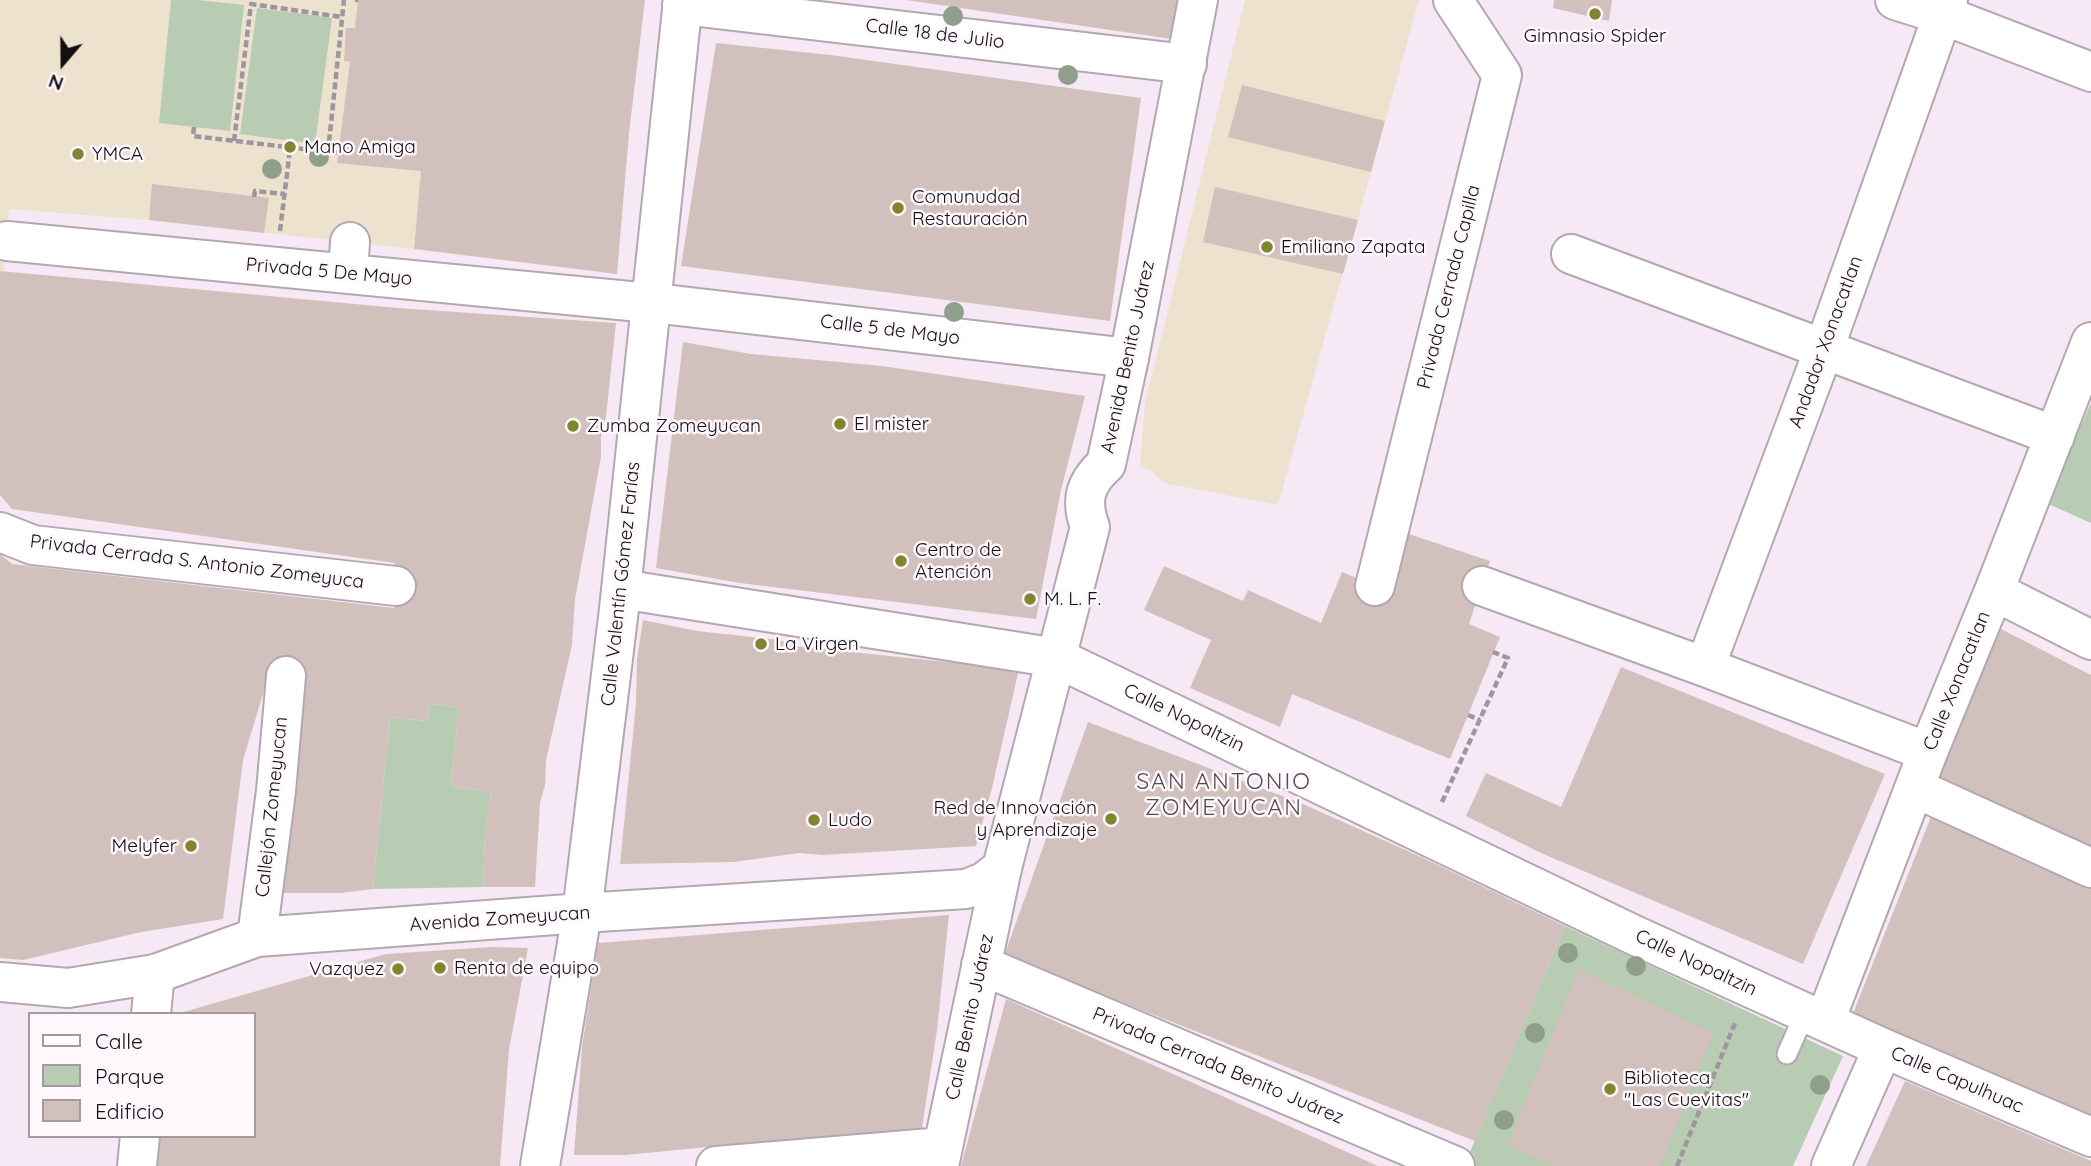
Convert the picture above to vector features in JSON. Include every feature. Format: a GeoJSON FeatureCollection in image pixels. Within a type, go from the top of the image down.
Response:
{"type":"FeatureCollection","features":[{"type":"Feature","properties":{"kind":"street","name":"Avenida Benito Juárez"},"geometry":{"type":"LineString","coordinates":[[1002,868],[1090,527],[1085,512],[1085,495],[1093,476],[1106,464],[1198,0]]}},
{"type":"Feature","properties":{"kind":"street","name":"Privada Cerrada Capilla"},"geometry":{"type":"LineString","coordinates":[[1376,586],[1502,75],[1453,0]]}},
{"type":"Feature","properties":{"kind":"street"},"geometry":{"type":"LineString","coordinates":[[1895,0],[1945,8],[2091,72]]}},
{"type":"Feature","properties":{"kind":"street","name":"Calle 18 de Julio"},"geometry":{"type":"LineString","coordinates":[[683,2],[1187,64]]}},
{"type":"Feature","properties":{"kind":"street","name":"Calle Valentín Gómez Farías"},"geometry":{"type":"LineString","coordinates":[[540,1166],[582,913],[621,589],[683,2]]}},
{"type":"Feature","properties":{"kind":"street","name":"Andador Xonacatlan"},"geometry":{"type":"LineString","coordinates":[[1705,667],[1824,349],[1945,8]]}},
{"type":"Feature","properties":{"kind":"street","name":"Privada 5 De Mayo"},"geometry":{"type":"LineString","coordinates":[[7,241],[349,257],[651,303]]}},
{"type":"Feature","properties":{"kind":"street"},"geometry":{"type":"LineString","coordinates":[[1571,254],[2055,436]]}},
{"type":"Feature","properties":{"kind":"street","name":"Calle 5 de Mayo"},"geometry":{"type":"LineString","coordinates":[[651,303],[1129,358]]}},
{"type":"Feature","properties":{"kind":"street","name":"Calle Xonacatlan"},"geometry":{"type":"LineString","coordinates":[[1815,1017],[1915,788],[2091,342]]}},
{"type":"Feature","properties":{"kind":"street","name":"Privada Cerrada S. Antonio Zomeyuca"},"geometry":{"type":"LineString","coordinates":[[0,531],[33,545],[396,586]]}},
{"type":"Feature","properties":{"kind":"street"},"geometry":{"type":"LineString","coordinates":[[1482,586],[1928,752]]}},
{"type":"Feature","properties":{"kind":"street","name":"Calle Nopaltzin"},"geometry":{"type":"LineString","coordinates":[[621,589],[1057,658],[1572,906],[1815,1017]]}},
{"type":"Feature","properties":{"kind":"street"},"geometry":{"type":"LineString","coordinates":[[1994,591],[2091,640]]}},
{"type":"Feature","properties":{"kind":"street","name":"Callejón Zomeyucan"},"geometry":{"type":"LineString","coordinates":[[257,937],[276,791],[286,676]]}},
{"type":"Feature","properties":{"kind":"street"},"geometry":{"type":"LineString","coordinates":[[1915,788],[2091,868]]}},
{"type":"Feature","properties":{"kind":"street","name":"Avenida Zomeyucan"},"geometry":{"type":"LineString","coordinates":[[0,982],[68,988],[155,974],[257,937],[965,889],[984,882],[1002,868]]}},
{"type":"Feature","properties":{"kind":"street","name":"Calle Benito Juárez"},"geometry":{"type":"LineString","coordinates":[[941,1157],[1002,868]]}},
{"type":"Feature","properties":{"kind":"street","name":"Privada Cerrada Benito Juárez"},"geometry":{"type":"LineString","coordinates":[[981,965],[1455,1166]]}},
{"type":"Feature","properties":{"kind":"street"},"geometry":{"type":"LineString","coordinates":[[151,1012],[155,974]]}},
{"type":"Feature","properties":{"kind":"street","name":"Calle Capulhuac"},"geometry":{"type":"LineString","coordinates":[[1815,1017],[2091,1137]]}},
{"type":"Feature","properties":{"kind":"street"},"geometry":{"type":"LineString","coordinates":[[1831,1166],[1883,1048]]}},
{"type":"Feature","properties":{"kind":"street"},"geometry":{"type":"LineString","coordinates":[[137,1166],[140,1138]]}},
{"type":"Feature","properties":{"kind":"street"},"geometry":{"type":"LineString","coordinates":[[716,1166],[941,1157]]}},
{"type":"Feature","properties":{"kind":"lane"},"geometry":{"type":"LineString","coordinates":[[1787,1054],[1815,1017]]}},
{"type":"Feature","properties":{"kind":"path"},"geometry":{"type":"LineString","coordinates":[[328,152],[344,0]]}},
{"type":"Feature","properties":{"kind":"path"},"geometry":{"type":"LineString","coordinates":[[234,141],[251,4],[342,17]]}},
{"type":"Feature","properties":{"kind":"path"},"geometry":{"type":"LineString","coordinates":[[194,127],[193,136],[291,145],[338,153]]}},
{"type":"Feature","properties":{"kind":"path"},"geometry":{"type":"LineString","coordinates":[[280,234],[291,145]]}},
{"type":"Feature","properties":{"kind":"path"},"geometry":{"type":"LineString","coordinates":[[254,197],[254,191],[285,194]]}},
{"type":"Feature","properties":{"kind":"path"},"geometry":{"type":"LineString","coordinates":[[1441,803],[1508,658],[1493,652]]}},
{"type":"Feature","properties":{"kind":"path"},"geometry":{"type":"LineString","coordinates":[[1468,715],[1480,720]]}},
{"type":"Feature","properties":{"kind":"path"},"geometry":{"type":"LineString","coordinates":[[1677,1166],[1736,1021],[1748,1026]]}},
{"type":"Feature","properties":{"kind":"shaded area","name":"Mano Amiga"},"geometry":{"type":"Polygon","coordinates":[[[0,0],[439,0],[414,249],[149,220],[9,209],[4,271],[0,271],[0,0]]]}},
{"type":"Feature","properties":{"kind":"shaded area","name":"Emiliano Zapata"},"geometry":{"type":"Polygon","coordinates":[[[1245,0],[1419,0],[1278,505],[1164,483],[1153,472],[1140,466],[1145,403],[1245,0]]]}},
{"type":"Feature","properties":{"kind":"green space"},"geometry":{"type":"Polygon","coordinates":[[[171,0],[244,5],[230,131],[159,123],[171,0]]]}},
{"type":"Feature","properties":{"kind":"green space"},"geometry":{"type":"Polygon","coordinates":[[[257,8],[332,18],[315,144],[240,134],[257,8]]]}},
{"type":"Feature","properties":{"kind":"green space"},"geometry":{"type":"Polygon","coordinates":[[[2091,403],[2091,523],[2046,503],[2091,403]]]}},
{"type":"Feature","properties":{"kind":"green space"},"geometry":{"type":"Polygon","coordinates":[[[429,704],[459,707],[451,787],[491,791],[485,834],[483,887],[373,889],[390,717],[427,721],[429,704]]]}},
{"type":"Feature","properties":{"kind":"green space"},"geometry":{"type":"Polygon","coordinates":[[[1565,926],[1843,1056],[1793,1166],[1464,1166],[1565,926]]]}},
{"type":"Feature","properties":{"kind":"building"},"geometry":{"type":"Polygon","coordinates":[[[358,0],[645,0],[629,133],[617,274],[414,249],[421,171],[337,163],[350,62],[344,61],[346,28],[355,28],[358,0]]]}},
{"type":"Feature","properties":{"kind":"building"},"geometry":{"type":"Polygon","coordinates":[[[906,0],[1178,0],[1172,39],[906,0]]]}},
{"type":"Feature","properties":{"kind":"building","name":"Gimnasio Spider"},"geometry":{"type":"Polygon","coordinates":[[[1554,0],[1612,0],[1609,21],[1553,8],[1554,0]]]}},
{"type":"Feature","properties":{"kind":"building"},"geometry":{"type":"Polygon","coordinates":[[[716,43],[830,55],[1141,98],[1110,321],[681,266],[716,43]]]}},
{"type":"Feature","properties":{"kind":"building"},"geometry":{"type":"Polygon","coordinates":[[[1242,85],[1385,121],[1371,172],[1228,137],[1242,85]]]}},
{"type":"Feature","properties":{"kind":"building"},"geometry":{"type":"Polygon","coordinates":[[[152,184],[269,198],[264,233],[149,220],[152,184]]]}},
{"type":"Feature","properties":{"kind":"building"},"geometry":{"type":"Polygon","coordinates":[[[1215,187],[1358,220],[1343,274],[1203,242],[1215,187]]]}},
{"type":"Feature","properties":{"kind":"building"},"geometry":{"type":"Polygon","coordinates":[[[0,271],[398,308],[616,323],[606,417],[601,436],[601,457],[575,599],[572,645],[546,760],[545,785],[540,803],[535,887],[483,887],[485,833],[491,791],[451,787],[459,707],[429,704],[427,721],[390,717],[373,889],[341,893],[274,893],[269,674],[243,760],[223,919],[141,932],[23,960],[0,958],[0,554],[12,564],[394,608],[396,586],[395,563],[12,509],[0,495],[0,271]]]}},
{"type":"Feature","properties":{"kind":"building"},"geometry":{"type":"Polygon","coordinates":[[[683,342],[751,354],[882,366],[1085,396],[1061,490],[1036,619],[740,583],[656,568],[683,342]]]}},
{"type":"Feature","properties":{"kind":"building"},"geometry":{"type":"Polygon","coordinates":[[[1409,534],[1490,561],[1469,624],[1500,637],[1450,759],[1292,694],[1280,727],[1190,688],[1211,640],[1144,610],[1164,566],[1243,601],[1248,590],[1321,623],[1342,572],[1390,592],[1409,534]]]}},
{"type":"Feature","properties":{"kind":"building"},"geometry":{"type":"Polygon","coordinates":[[[643,620],[697,631],[780,640],[793,646],[976,665],[1018,673],[976,846],[822,855],[799,853],[734,862],[620,864],[636,704],[637,660],[643,620]]]}},
{"type":"Feature","properties":{"kind":"building"},"geometry":{"type":"Polygon","coordinates":[[[1995,626],[2091,675],[2091,855],[1936,776],[1995,626]]]}},
{"type":"Feature","properties":{"kind":"building"},"geometry":{"type":"Polygon","coordinates":[[[1621,667],[1885,774],[1803,964],[1541,853],[1466,816],[1486,773],[1561,807],[1621,667]]]}},
{"type":"Feature","properties":{"kind":"building"},"geometry":{"type":"Polygon","coordinates":[[[1088,722],[1303,804],[1565,926],[1475,1141],[1004,956],[1088,722]]]}},
{"type":"Feature","properties":{"kind":"building"},"geometry":{"type":"Polygon","coordinates":[[[1932,814],[2091,889],[2091,1125],[1852,1016],[1932,814]]]}},
{"type":"Feature","properties":{"kind":"building"},"geometry":{"type":"Polygon","coordinates":[[[949,915],[937,1030],[921,1134],[729,1145],[625,1155],[574,1155],[582,1047],[598,943],[949,915]]]}},
{"type":"Feature","properties":{"kind":"building"},"geometry":{"type":"Polygon","coordinates":[[[492,947],[528,948],[509,1050],[500,1166],[154,1166],[157,1138],[256,1138],[256,1012],[183,1012],[386,954],[492,947]]]}},
{"type":"Feature","properties":{"kind":"building","name":"Biblioteca \"Las Cuevitas\""},"geometry":{"type":"Polygon","coordinates":[[[1579,970],[1713,1033],[1660,1166],[1555,1166],[1507,1146],[1579,970]]]}},
{"type":"Feature","properties":{"kind":"building"},"geometry":{"type":"Polygon","coordinates":[[[1006,999],[1378,1166],[961,1166],[1006,999]]]}},
{"type":"Feature","properties":{"kind":"building"},"geometry":{"type":"Polygon","coordinates":[[[1905,1081],[2091,1161],[2091,1166],[1866,1166],[1905,1081]]]}},
{"type":"Feature","properties":{"kind":"place","name":"Gimnasio Spider"},"geometry":{"type":"Point","coordinates":[1595,14]}},
{"type":"Feature","properties":{"kind":"place","name":"Mano Amiga"},"geometry":{"type":"Point","coordinates":[290,147]}},
{"type":"Feature","properties":{"kind":"place","name":"YMCA"},"geometry":{"type":"Point","coordinates":[78,154]}},
{"type":"Feature","properties":{"kind":"place","name":"Comunudad Restauración"},"geometry":{"type":"Point","coordinates":[898,208]}},
{"type":"Feature","properties":{"kind":"place","name":"Emiliano Zapata"},"geometry":{"type":"Point","coordinates":[1267,247]}},
{"type":"Feature","properties":{"kind":"place","name":"El mister"},"geometry":{"type":"Point","coordinates":[840,424]}},
{"type":"Feature","properties":{"kind":"place","name":"Zumba Zomeyucan"},"geometry":{"type":"Point","coordinates":[573,426]}},
{"type":"Feature","properties":{"kind":"place","name":"Centro de Atención"},"geometry":{"type":"Point","coordinates":[901,561]}},
{"type":"Feature","properties":{"kind":"place","name":"M. L. F."},"geometry":{"type":"Point","coordinates":[1030,599]}},
{"type":"Feature","properties":{"kind":"place","name":"La Virgen"},"geometry":{"type":"Point","coordinates":[761,644]}},
{"type":"Feature","properties":{"kind":"place","name":"Red de Innovación y Aprendizaje"},"geometry":{"type":"Point","coordinates":[1111,819]}},
{"type":"Feature","properties":{"kind":"place","name":"Ludo"},"geometry":{"type":"Point","coordinates":[814,820]}},
{"type":"Feature","properties":{"kind":"place","name":"Melyfer"},"geometry":{"type":"Point","coordinates":[191,846]}},
{"type":"Feature","properties":{"kind":"place","name":"Renta de equipo"},"geometry":{"type":"Point","coordinates":[440,968]}},
{"type":"Feature","properties":{"kind":"place","name":"Vazquez"},"geometry":{"type":"Point","coordinates":[398,969]}},
{"type":"Feature","properties":{"kind":"place","name":"Biblioteca \"Las Cuevitas\""},"geometry":{"type":"Point","coordinates":[1610,1089]}},
{"type":"Feature","properties":{"kind":"district","name":"SAN ANTONIO ZOMEYUCAN"},"geometry":{"type":"Point","coordinates":[1224,795]}}]}
